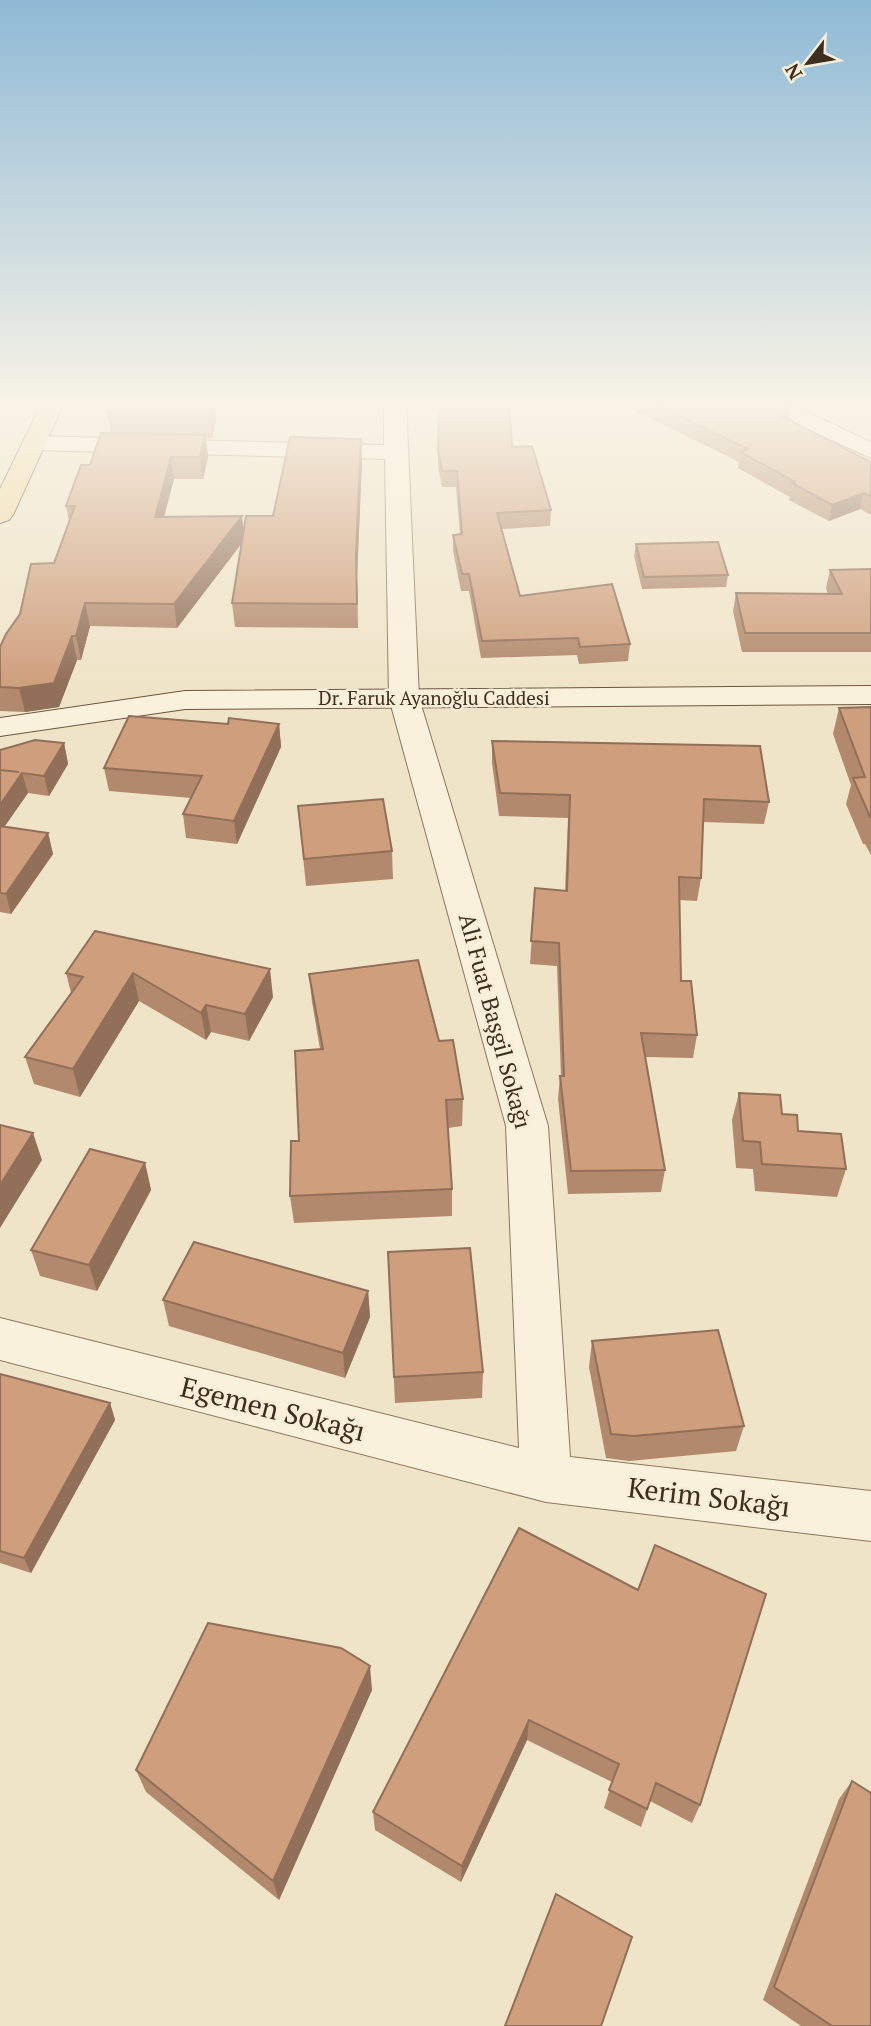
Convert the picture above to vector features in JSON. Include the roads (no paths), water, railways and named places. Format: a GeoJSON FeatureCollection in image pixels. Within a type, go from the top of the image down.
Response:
{"type":"FeatureCollection","features":[{"type":"Feature","properties":{"kind":"main road"},"geometry":{"type":"LineString","coordinates":[[0,515],[9,496]]}},
{"type":"Feature","properties":{"kind":"street","name":"Ali Fuat Başgil Sokağı"},"geometry":{"type":"LineString","coordinates":[[397,496],[404,698],[527,1126],[546,1478]]}},
{"type":"Feature","properties":{"kind":"street","name":"Dr. Faruk Ayanoğlu Caddesi"},"geometry":{"type":"LineString","coordinates":[[0,727],[185,700],[871,695]]}},
{"type":"Feature","properties":{"kind":"street","name":"Egemen Sokağı"},"geometry":{"type":"LineString","coordinates":[[0,1339],[546,1478]]}},
{"type":"Feature","properties":{"kind":"street","name":"Kerim Sokağı"},"geometry":{"type":"LineString","coordinates":[[546,1478],[871,1516]]}}]}
